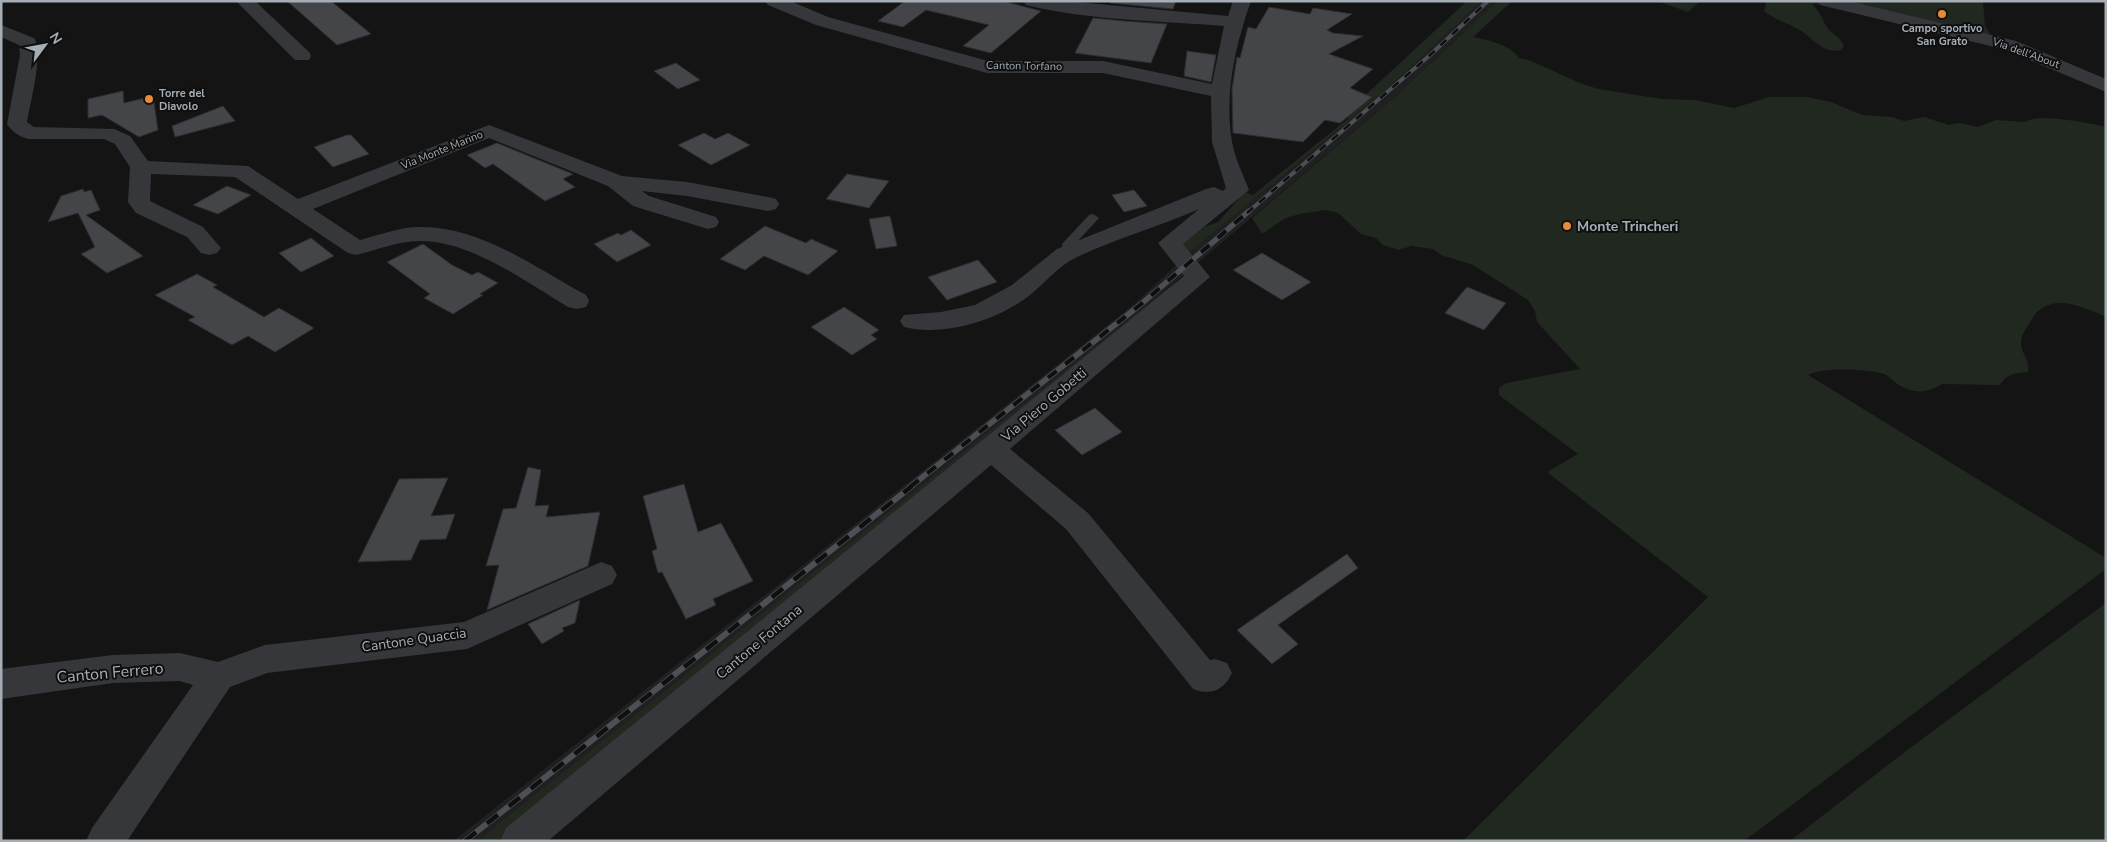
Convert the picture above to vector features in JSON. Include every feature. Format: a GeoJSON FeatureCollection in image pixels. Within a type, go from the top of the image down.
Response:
{"type":"FeatureCollection","features":[{"type":"Feature","properties":{"kind":"street"},"geometry":{"type":"LineString","coordinates":[[245,1],[302,56]]}},
{"type":"Feature","properties":{"kind":"street","name":"Canton Torfano"},"geometry":{"type":"LineString","coordinates":[[774,1],[822,22],[987,67],[1103,68],[1221,92]]}},
{"type":"Feature","properties":{"kind":"street"},"geometry":{"type":"LineString","coordinates":[[1032,1],[1068,7],[1234,22]]}},
{"type":"Feature","properties":{"kind":"street"},"geometry":{"type":"LineString","coordinates":[[913,322],[951,321],[1001,302],[1020,291],[1068,253],[1183,210],[1236,183],[1222,143],[1221,92],[1234,22],[1242,1]]}},
{"type":"Feature","properties":{"kind":"street","name":"Via dell'About"},"geometry":{"type":"LineString","coordinates":[[1826,1],[2009,44],[2106,86]]}},
{"type":"Feature","properties":{"kind":"street"},"geometry":{"type":"LineString","coordinates":[[1,30],[28,42],[29,55],[17,124],[29,133],[107,133],[123,140],[141,166],[139,202],[144,208],[195,232],[210,248]]}},
{"type":"Feature","properties":{"kind":"street","name":"Via Monte Marino"},"geometry":{"type":"LineString","coordinates":[[296,208],[489,131],[616,181],[687,189],[768,204]]}},
{"type":"Feature","properties":{"kind":"street"},"geometry":{"type":"LineString","coordinates":[[141,166],[240,171],[356,248],[422,234],[454,239],[477,246],[576,301]]}},
{"type":"Feature","properties":{"kind":"street","name":"Via Monte Marino"},"geometry":{"type":"LineString","coordinates":[[616,181],[641,201],[708,222]]}},
{"type":"Feature","properties":{"kind":"street","name":"Via Piero Gobetti"},"geometry":{"type":"LineString","coordinates":[[1215,673],[1205,680],[1078,521],[991,449],[1198,277],[1170,243],[1238,190],[1236,183]]}},
{"type":"Feature","properties":{"kind":"street","name":"Cantone Fontana"},"geometry":{"type":"LineString","coordinates":[[525,839],[991,449]]}},
{"type":"Feature","properties":{"kind":"street","name":"Cantone Quaccia"},"geometry":{"type":"LineString","coordinates":[[218,677],[265,659],[467,635],[601,575]]}},
{"type":"Feature","properties":{"kind":"street","name":"Canton Ferrero"},"geometry":{"type":"LineString","coordinates":[[1,684],[113,670],[180,667],[218,677]]}},
{"type":"Feature","properties":{"kind":"street"},"geometry":{"type":"LineString","coordinates":[[106,841],[218,677]]}},
{"type":"Feature","properties":{"kind":"lane"},"geometry":{"type":"LineString","coordinates":[[1068,253],[1068,244],[1093,218]]}},
{"type":"Feature","properties":{"kind":"shaded area"},"geometry":{"type":"Polygon","coordinates":[[[1467,1],[1482,1],[1386,90],[1189,253],[1182,243],[1205,227],[1218,222],[1245,192],[1253,195],[1349,118],[1344,115],[1467,1]]]}},
{"type":"Feature","properties":{"kind":"shaded area"},"geometry":{"type":"Polygon","coordinates":[[[1482,1],[1497,1],[1397,95],[1143,309],[477,841],[453,841],[1133,305],[1189,253],[1386,90],[1482,1]]]}},
{"type":"Feature","properties":{"kind":"shaded area"},"geometry":{"type":"Polygon","coordinates":[[[1497,1],[1512,1],[1473,37],[1499,44],[1511,50],[1519,58],[1531,61],[1598,89],[1662,99],[1695,100],[1734,108],[1769,97],[1807,97],[1831,102],[1862,115],[1892,117],[1904,121],[1924,117],[1949,125],[1959,123],[1978,127],[1996,120],[2025,122],[2041,118],[2106,127],[2106,317],[2065,303],[2055,303],[2046,306],[2037,312],[2022,337],[2021,347],[2028,364],[2028,372],[2009,376],[2000,385],[1942,384],[1930,390],[1913,391],[1902,387],[1886,375],[1876,372],[1834,370],[1815,372],[1808,375],[2106,558],[2106,569],[1744,841],[1463,841],[1708,597],[1547,472],[1578,454],[1499,395],[1499,388],[1506,383],[1580,369],[1537,322],[1535,311],[1528,300],[1473,265],[1441,255],[1433,249],[1411,246],[1399,250],[1383,245],[1376,238],[1361,234],[1338,213],[1326,210],[1299,214],[1284,219],[1262,234],[1252,218],[1397,95],[1497,1]]]}},
{"type":"Feature","properties":{"kind":"shaded area"},"geometry":{"type":"Polygon","coordinates":[[[1657,1],[1700,1],[1688,12],[1657,1]]]}},
{"type":"Feature","properties":{"kind":"shaded area"},"geometry":{"type":"Polygon","coordinates":[[[1764,1],[1822,1],[1820,4],[1812,4],[1829,30],[1844,46],[1841,50],[1834,51],[1823,48],[1800,30],[1764,11],[1766,5],[1764,1]]]}},
{"type":"Feature","properties":{"kind":"shaded area"},"geometry":{"type":"Polygon","coordinates":[[[1838,1],[1983,1],[1985,26],[1992,37],[1838,1]]]}},
{"type":"Feature","properties":{"kind":"shaded area"},"geometry":{"type":"Polygon","coordinates":[[[1176,282],[1180,284],[501,841],[477,841],[1176,282]]]}},
{"type":"Feature","properties":{"kind":"shaded area"},"geometry":{"type":"Polygon","coordinates":[[[2106,603],[2106,841],[1790,841],[1906,751],[2106,603]]]}},
{"type":"Feature","properties":{"kind":"building"},"geometry":{"type":"Polygon","coordinates":[[[287,1],[331,1],[371,34],[337,45],[287,1]]]}},
{"type":"Feature","properties":{"kind":"building"},"geometry":{"type":"Polygon","coordinates":[[[905,1],[1003,1],[1041,11],[991,53],[963,46],[989,25],[926,10],[903,27],[878,21],[905,1]]]}},
{"type":"Feature","properties":{"kind":"building"},"geometry":{"type":"Polygon","coordinates":[[[1112,1],[1176,1],[1173,9],[1110,3],[1112,1]]]}},
{"type":"Feature","properties":{"kind":"building"},"geometry":{"type":"Polygon","coordinates":[[[1269,7],[1310,14],[1313,8],[1352,14],[1327,30],[1333,33],[1363,36],[1329,54],[1373,69],[1350,88],[1372,97],[1340,123],[1325,120],[1303,142],[1233,133],[1232,89],[1237,57],[1240,58],[1248,27],[1256,29],[1269,7]]]}},
{"type":"Feature","properties":{"kind":"building"},"geometry":{"type":"Polygon","coordinates":[[[1093,18],[1167,24],[1151,63],[1075,53],[1093,18]]]}},
{"type":"Feature","properties":{"kind":"building"},"geometry":{"type":"Polygon","coordinates":[[[1187,51],[1216,55],[1211,82],[1184,76],[1187,51]]]}},
{"type":"Feature","properties":{"kind":"building"},"geometry":{"type":"Polygon","coordinates":[[[676,63],[700,80],[678,89],[654,71],[676,63]]]}},
{"type":"Feature","properties":{"kind":"building"},"geometry":{"type":"Polygon","coordinates":[[[123,91],[124,103],[153,96],[158,130],[139,137],[102,115],[88,118],[88,99],[123,91]]]}},
{"type":"Feature","properties":{"kind":"building"},"geometry":{"type":"Polygon","coordinates":[[[223,106],[235,121],[175,137],[172,126],[223,106]]]}},
{"type":"Feature","properties":{"kind":"building"},"geometry":{"type":"Polygon","coordinates":[[[704,133],[715,139],[728,133],[750,145],[711,165],[678,145],[704,133]]]}},
{"type":"Feature","properties":{"kind":"building"},"geometry":{"type":"Polygon","coordinates":[[[351,135],[369,154],[333,167],[314,147],[351,135]]]}},
{"type":"Feature","properties":{"kind":"building"},"geometry":{"type":"Polygon","coordinates":[[[497,143],[573,174],[563,179],[575,187],[545,201],[493,164],[485,168],[467,155],[497,143]]]}},
{"type":"Feature","properties":{"kind":"building"},"geometry":{"type":"Polygon","coordinates":[[[847,174],[889,181],[869,208],[826,199],[847,174]]]}},
{"type":"Feature","properties":{"kind":"building"},"geometry":{"type":"Polygon","coordinates":[[[227,186],[251,195],[218,214],[193,205],[227,186]]]}},
{"type":"Feature","properties":{"kind":"building"},"geometry":{"type":"Polygon","coordinates":[[[83,189],[84,192],[91,190],[100,210],[86,215],[143,256],[107,273],[81,254],[95,247],[78,213],[48,222],[61,196],[83,189]]]}},
{"type":"Feature","properties":{"kind":"building"},"geometry":{"type":"Polygon","coordinates":[[[1134,190],[1147,206],[1124,212],[1112,195],[1134,190]]]}},
{"type":"Feature","properties":{"kind":"building"},"geometry":{"type":"Polygon","coordinates":[[[890,216],[897,246],[876,249],[869,219],[890,216]]]}},
{"type":"Feature","properties":{"kind":"building"},"geometry":{"type":"Polygon","coordinates":[[[765,226],[806,243],[811,239],[838,251],[808,275],[764,256],[745,270],[720,259],[765,226]]]}},
{"type":"Feature","properties":{"kind":"building"},"geometry":{"type":"Polygon","coordinates":[[[631,230],[651,245],[617,262],[594,244],[618,233],[621,235],[631,230]]]}},
{"type":"Feature","properties":{"kind":"building"},"geometry":{"type":"Polygon","coordinates":[[[311,238],[334,256],[301,272],[279,253],[311,238]]]}},
{"type":"Feature","properties":{"kind":"building"},"geometry":{"type":"Polygon","coordinates":[[[423,244],[452,265],[472,275],[478,272],[498,283],[453,314],[424,298],[430,294],[387,262],[423,244]]]}},
{"type":"Feature","properties":{"kind":"building"},"geometry":{"type":"Polygon","coordinates":[[[1262,253],[1311,282],[1282,300],[1233,270],[1262,253]]]}},
{"type":"Feature","properties":{"kind":"building"},"geometry":{"type":"Polygon","coordinates":[[[978,260],[997,282],[947,300],[928,277],[978,260]]]}},
{"type":"Feature","properties":{"kind":"building"},"geometry":{"type":"Polygon","coordinates":[[[197,274],[217,285],[213,287],[264,317],[279,308],[314,328],[275,352],[248,336],[232,345],[188,320],[195,317],[155,295],[197,274]]]}},
{"type":"Feature","properties":{"kind":"building"},"geometry":{"type":"Polygon","coordinates":[[[1467,287],[1506,303],[1484,330],[1445,313],[1467,287]]]}},
{"type":"Feature","properties":{"kind":"building"},"geometry":{"type":"Polygon","coordinates":[[[844,307],[879,330],[871,335],[877,339],[852,355],[811,327],[844,307]]]}},
{"type":"Feature","properties":{"kind":"building"},"geometry":{"type":"Polygon","coordinates":[[[1095,408],[1122,432],[1082,455],[1055,430],[1095,408]]]}},
{"type":"Feature","properties":{"kind":"building"},"geometry":{"type":"Polygon","coordinates":[[[528,467],[541,470],[535,506],[549,505],[546,517],[600,512],[588,566],[487,610],[499,565],[486,566],[503,509],[516,508],[528,467]]]}},
{"type":"Feature","properties":{"kind":"building"},"geometry":{"type":"Polygon","coordinates":[[[448,478],[431,516],[455,514],[446,539],[420,540],[411,560],[358,562],[399,479],[448,478]]]}},
{"type":"Feature","properties":{"kind":"building"},"geometry":{"type":"Polygon","coordinates":[[[684,484],[698,532],[721,523],[753,581],[713,599],[716,605],[686,619],[662,572],[658,573],[652,551],[657,549],[643,496],[684,484]]]}},
{"type":"Feature","properties":{"kind":"building"},"geometry":{"type":"Polygon","coordinates":[[[1347,554],[1358,568],[1278,625],[1298,644],[1272,664],[1237,630],[1347,554]]]}},
{"type":"Feature","properties":{"kind":"building"},"geometry":{"type":"Polygon","coordinates":[[[580,600],[575,623],[562,628],[564,631],[542,644],[528,624],[580,600]]]}},
{"type":"Feature","properties":{"kind":"railway"},"geometry":{"type":"LineString","coordinates":[[1247,213],[1429,56],[1488,1]]}},
{"type":"Feature","properties":{"kind":"railway"},"geometry":{"type":"LineString","coordinates":[[910,487],[1140,305],[1249,211]]}},
{"type":"Feature","properties":{"kind":"railway"},"geometry":{"type":"LineString","coordinates":[[465,841],[912,486]]}},
{"type":"Feature","properties":{"kind":"place","name":"Campo sportivo San Grato"},"geometry":{"type":"Point","coordinates":[1942,14]}},
{"type":"Feature","properties":{"kind":"place","name":"Torre del Diavolo"},"geometry":{"type":"Point","coordinates":[149,99]}},
{"type":"Feature","properties":{"kind":"place","name":"Monte Trincheri"},"geometry":{"type":"Point","coordinates":[1567,226]}}]}
